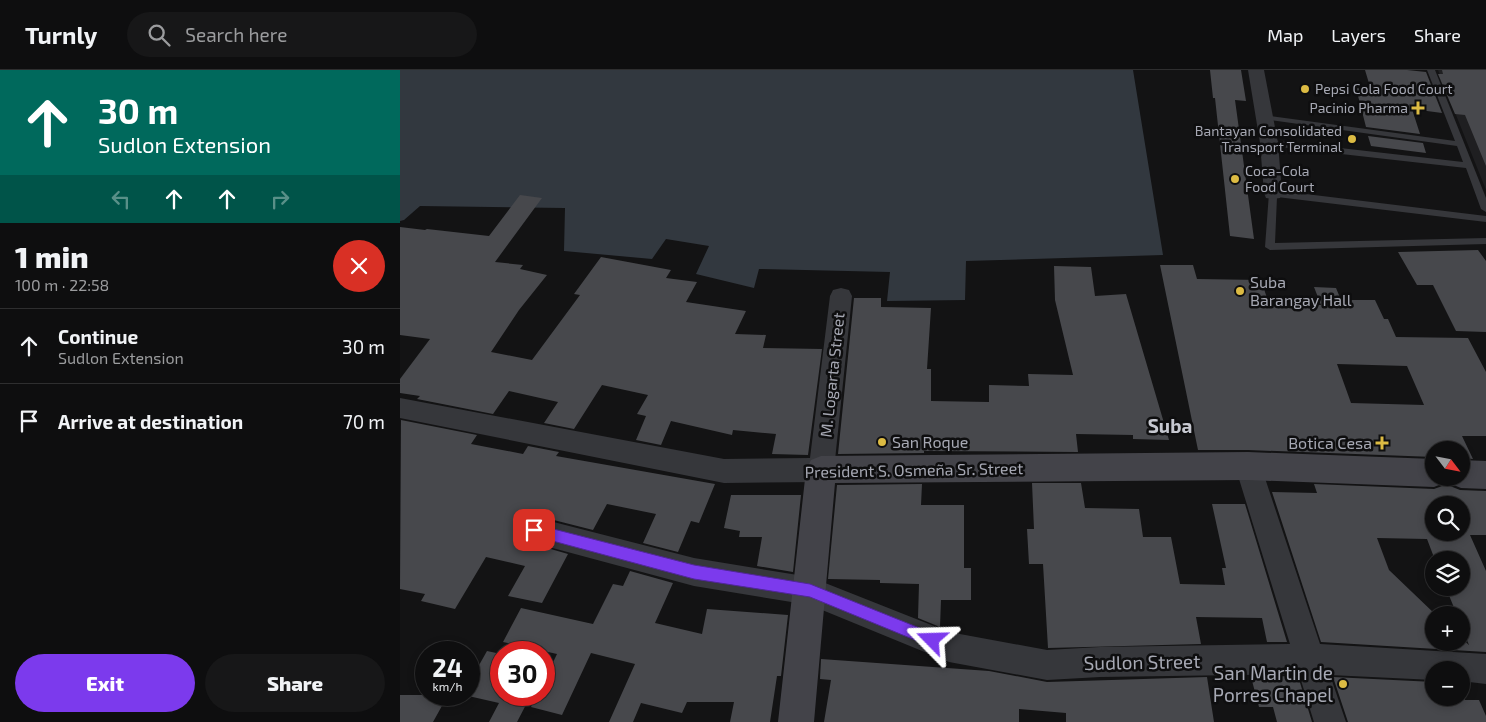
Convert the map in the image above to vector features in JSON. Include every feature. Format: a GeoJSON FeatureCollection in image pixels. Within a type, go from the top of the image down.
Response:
{"type":"FeatureCollection","features":[{"type":"Feature","properties":{"kind":"street"},"geometry":{"type":"LineString","coordinates":[[1256,70],[1269,143],[1273,193]]}},
{"type":"Feature","properties":{"kind":"street","name":"M. Logarta Street"},"geometry":{"type":"LineString","coordinates":[[796,722],[821,470],[841,296]]}},
{"type":"Feature","properties":{"kind":"street","name":"President S. Osmeña Sr. Street"},"geometry":{"type":"LineString","coordinates":[[400,408],[724,471],[1248,466],[1425,473]]}},
{"type":"Feature","properties":{"kind":"street"},"geometry":{"type":"LineString","coordinates":[[1248,466],[1330,722]]}},
{"type":"Feature","properties":{"kind":"street"},"geometry":{"type":"LineString","coordinates":[[1470,475],[1486,476]]}},
{"type":"Feature","properties":{"kind":"street","name":"Sudlon Street"},"geometry":{"type":"LineString","coordinates":[[534,530],[694,572],[810,591],[949,647],[1047,665],[1100,662],[1310,659],[1477,667],[1486,670]]}},
{"type":"Feature","properties":{"kind":"lane"},"geometry":{"type":"LineString","coordinates":[[1430,70],[1486,209]]}},
{"type":"Feature","properties":{"kind":"lane"},"geometry":{"type":"LineString","coordinates":[[1263,117],[1460,144]]}},
{"type":"Feature","properties":{"kind":"lane"},"geometry":{"type":"LineString","coordinates":[[1269,143],[1469,166]]}},
{"type":"Feature","properties":{"kind":"lane"},"geometry":{"type":"LineString","coordinates":[[1486,219],[1273,193],[1270,246],[1486,241]]}},
{"type":"Feature","properties":{"kind":"shaded area"},"geometry":{"type":"Polygon","coordinates":[[[400,70],[1133,70],[1163,255],[966,261],[965,300],[887,301],[890,272],[759,269],[754,288],[696,274],[709,246],[666,239],[652,259],[564,251],[565,208],[420,206],[404,220],[400,221],[400,70]]]}},
{"type":"Feature","properties":{"kind":"shaded area"},"geometry":{"type":"Polygon","coordinates":[[[1438,70],[1486,70],[1486,190],[1438,70]]]}},
{"type":"Feature","properties":{"kind":"building","name":"Coca-Cola Food Court"},"geometry":{"type":"Polygon","coordinates":[[[1210,70],[1241,70],[1246,101],[1235,100],[1254,239],[1230,236],[1215,98],[1213,98],[1210,70]]]}},
{"type":"Feature","properties":{"kind":"building"},"geometry":{"type":"Polygon","coordinates":[[[1365,70],[1426,72],[1442,113],[1412,109],[1420,134],[1366,127],[1356,88],[1371,90],[1365,70]]]}},
{"type":"Feature","properties":{"kind":"building"},"geometry":{"type":"Polygon","coordinates":[[[1442,70],[1486,70],[1486,166],[1465,115],[1455,114],[1438,74],[1443,74],[1442,70]]]}},
{"type":"Feature","properties":{"kind":"building"},"geometry":{"type":"Polygon","coordinates":[[[1368,136],[1423,143],[1426,153],[1371,146],[1368,136]]]}},
{"type":"Feature","properties":{"kind":"building"},"geometry":{"type":"Polygon","coordinates":[[[520,195],[542,198],[495,262],[523,265],[520,269],[547,275],[519,310],[491,352],[532,360],[580,295],[574,294],[601,257],[671,270],[666,278],[697,282],[686,302],[746,311],[735,334],[766,335],[763,348],[822,349],[808,455],[772,454],[776,434],[733,430],[732,435],[671,421],[661,445],[636,440],[646,416],[637,414],[648,395],[602,385],[574,429],[544,423],[558,402],[509,391],[493,414],[417,399],[420,396],[400,393],[400,379],[430,339],[400,335],[400,227],[489,236],[520,195]]]}},
{"type":"Feature","properties":{"kind":"building"},"geometry":{"type":"Polygon","coordinates":[[[1478,250],[1486,261],[1486,332],[1456,331],[1433,285],[1417,285],[1398,252],[1478,250]]]}},
{"type":"Feature","properties":{"kind":"building"},"geometry":{"type":"Polygon","coordinates":[[[1160,265],[1193,265],[1197,279],[1261,280],[1269,304],[1321,305],[1314,287],[1336,288],[1341,300],[1375,300],[1384,319],[1388,319],[1396,337],[1468,338],[1486,372],[1486,436],[1462,436],[1464,441],[1425,441],[1425,457],[1198,450],[1160,265]],[[1337,364],[1351,403],[1424,405],[1407,366],[1337,364]]]}},
{"type":"Feature","properties":{"kind":"building"},"geometry":{"type":"Polygon","coordinates":[[[1054,266],[1091,267],[1095,296],[1126,294],[1169,440],[1133,439],[1133,435],[1076,434],[1078,452],[924,451],[924,453],[838,454],[854,298],[881,298],[881,307],[931,308],[927,369],[931,369],[931,401],[989,402],[989,385],[1029,386],[1028,374],[1073,375],[1055,300],[1054,266]]]}},
{"type":"Feature","properties":{"kind":"building"},"geometry":{"type":"Polygon","coordinates":[[[401,420],[477,435],[471,444],[523,454],[528,446],[559,452],[556,456],[715,484],[699,523],[691,521],[678,552],[643,543],[656,514],[607,504],[593,530],[534,515],[523,519],[519,529],[523,541],[568,554],[542,603],[508,596],[525,566],[486,557],[455,609],[421,601],[425,594],[400,589],[401,420]]]}},
{"type":"Feature","properties":{"kind":"building"},"geometry":{"type":"Polygon","coordinates":[[[1032,483],[1081,483],[1085,508],[1139,509],[1143,537],[1171,537],[1180,584],[1225,585],[1222,568],[1226,568],[1212,504],[1245,504],[1287,642],[1267,642],[1262,618],[1196,617],[1201,644],[1048,648],[1043,564],[1029,564],[1027,529],[1034,529],[1032,483]]]}},
{"type":"Feature","properties":{"kind":"building"},"geometry":{"type":"Polygon","coordinates":[[[922,484],[921,505],[964,505],[964,568],[971,568],[971,600],[941,600],[940,627],[918,618],[919,584],[880,583],[880,580],[828,579],[837,485],[922,484]]]}},
{"type":"Feature","properties":{"kind":"building"},"geometry":{"type":"Polygon","coordinates":[[[1314,484],[1434,489],[1450,486],[1460,490],[1486,491],[1486,535],[1470,535],[1470,496],[1425,496],[1425,539],[1377,538],[1389,570],[1427,606],[1425,606],[1425,648],[1321,642],[1272,492],[1317,493],[1314,484]]]}},
{"type":"Feature","properties":{"kind":"building"},"geometry":{"type":"Polygon","coordinates":[[[731,495],[801,495],[793,572],[757,566],[762,537],[739,537],[740,531],[724,528],[731,495]]]}},
{"type":"Feature","properties":{"kind":"building"},"geometry":{"type":"Polygon","coordinates":[[[1470,535],[1486,571],[1486,652],[1470,651],[1470,606],[1453,606],[1449,596],[1470,596],[1470,551],[1432,551],[1428,541],[1470,541],[1470,535]]]}},
{"type":"Feature","properties":{"kind":"building"},"geometry":{"type":"Polygon","coordinates":[[[630,571],[673,583],[655,623],[702,634],[707,609],[788,615],[781,676],[777,676],[770,722],[730,722],[734,702],[687,702],[682,713],[641,703],[633,722],[609,722],[635,664],[591,653],[562,715],[531,707],[555,706],[555,658],[557,654],[555,654],[555,641],[504,641],[521,608],[593,624],[613,584],[623,586],[630,571]]]}},
{"type":"Feature","properties":{"kind":"building"},"geometry":{"type":"Polygon","coordinates":[[[487,651],[490,652],[490,701],[480,699],[480,663],[487,651]]]}},
{"type":"Feature","properties":{"kind":"building"},"geometry":{"type":"Polygon","coordinates":[[[821,659],[989,671],[1047,682],[1207,677],[1214,722],[1066,722],[1066,713],[1019,709],[1019,722],[824,722],[831,680],[820,679],[821,659]]]}},
{"type":"Feature","properties":{"kind":"building"},"geometry":{"type":"Polygon","coordinates":[[[1298,676],[1312,722],[1277,722],[1273,707],[1259,707],[1251,677],[1298,676]]]}},
{"type":"Feature","properties":{"kind":"building"},"geometry":{"type":"Polygon","coordinates":[[[1333,677],[1425,682],[1425,706],[1470,706],[1470,700],[1479,700],[1486,716],[1486,722],[1348,722],[1333,677]]]}},
{"type":"Feature","properties":{"kind":"building"},"geometry":{"type":"Polygon","coordinates":[[[400,695],[415,695],[415,706],[442,706],[433,722],[400,722],[400,695]]]}},
{"type":"Feature","properties":{"kind":"building"},"geometry":{"type":"Polygon","coordinates":[[[497,706],[525,706],[517,722],[489,722],[497,706]]]}},
{"type":"Feature","properties":{"kind":"place","name":"Pepsi Cola Food Court"},"geometry":{"type":"Point","coordinates":[1305,89]}},
{"type":"Feature","properties":{"kind":"place","name":"Pacinio Pharma"},"geometry":{"type":"Point","coordinates":[1418,108]}},
{"type":"Feature","properties":{"kind":"place","name":"Bantayan Consolidated Transport Terminal"},"geometry":{"type":"Point","coordinates":[1352,139]}},
{"type":"Feature","properties":{"kind":"place","name":"Coca-Cola Food Court"},"geometry":{"type":"Point","coordinates":[1235,179]}},
{"type":"Feature","properties":{"kind":"place","name":"Suba Barangay Hall"},"geometry":{"type":"Point","coordinates":[1240,291]}},
{"type":"Feature","properties":{"kind":"place","name":"San Roque"},"geometry":{"type":"Point","coordinates":[882,442]}},
{"type":"Feature","properties":{"kind":"place","name":"Botica Cesa"},"geometry":{"type":"Point","coordinates":[1382,443]}},
{"type":"Feature","properties":{"kind":"place","name":"San Martin de Porres Chapel"},"geometry":{"type":"Point","coordinates":[1343,684]}},
{"type":"Feature","properties":{"kind":"district","name":"Suba"},"geometry":{"type":"Point","coordinates":[1170,426]}},
{"type":"Feature","properties":{"kind":"route"},"geometry":{"type":"LineString","coordinates":[[534,530],[694,572],[810,591],[932,640]]}}]}
